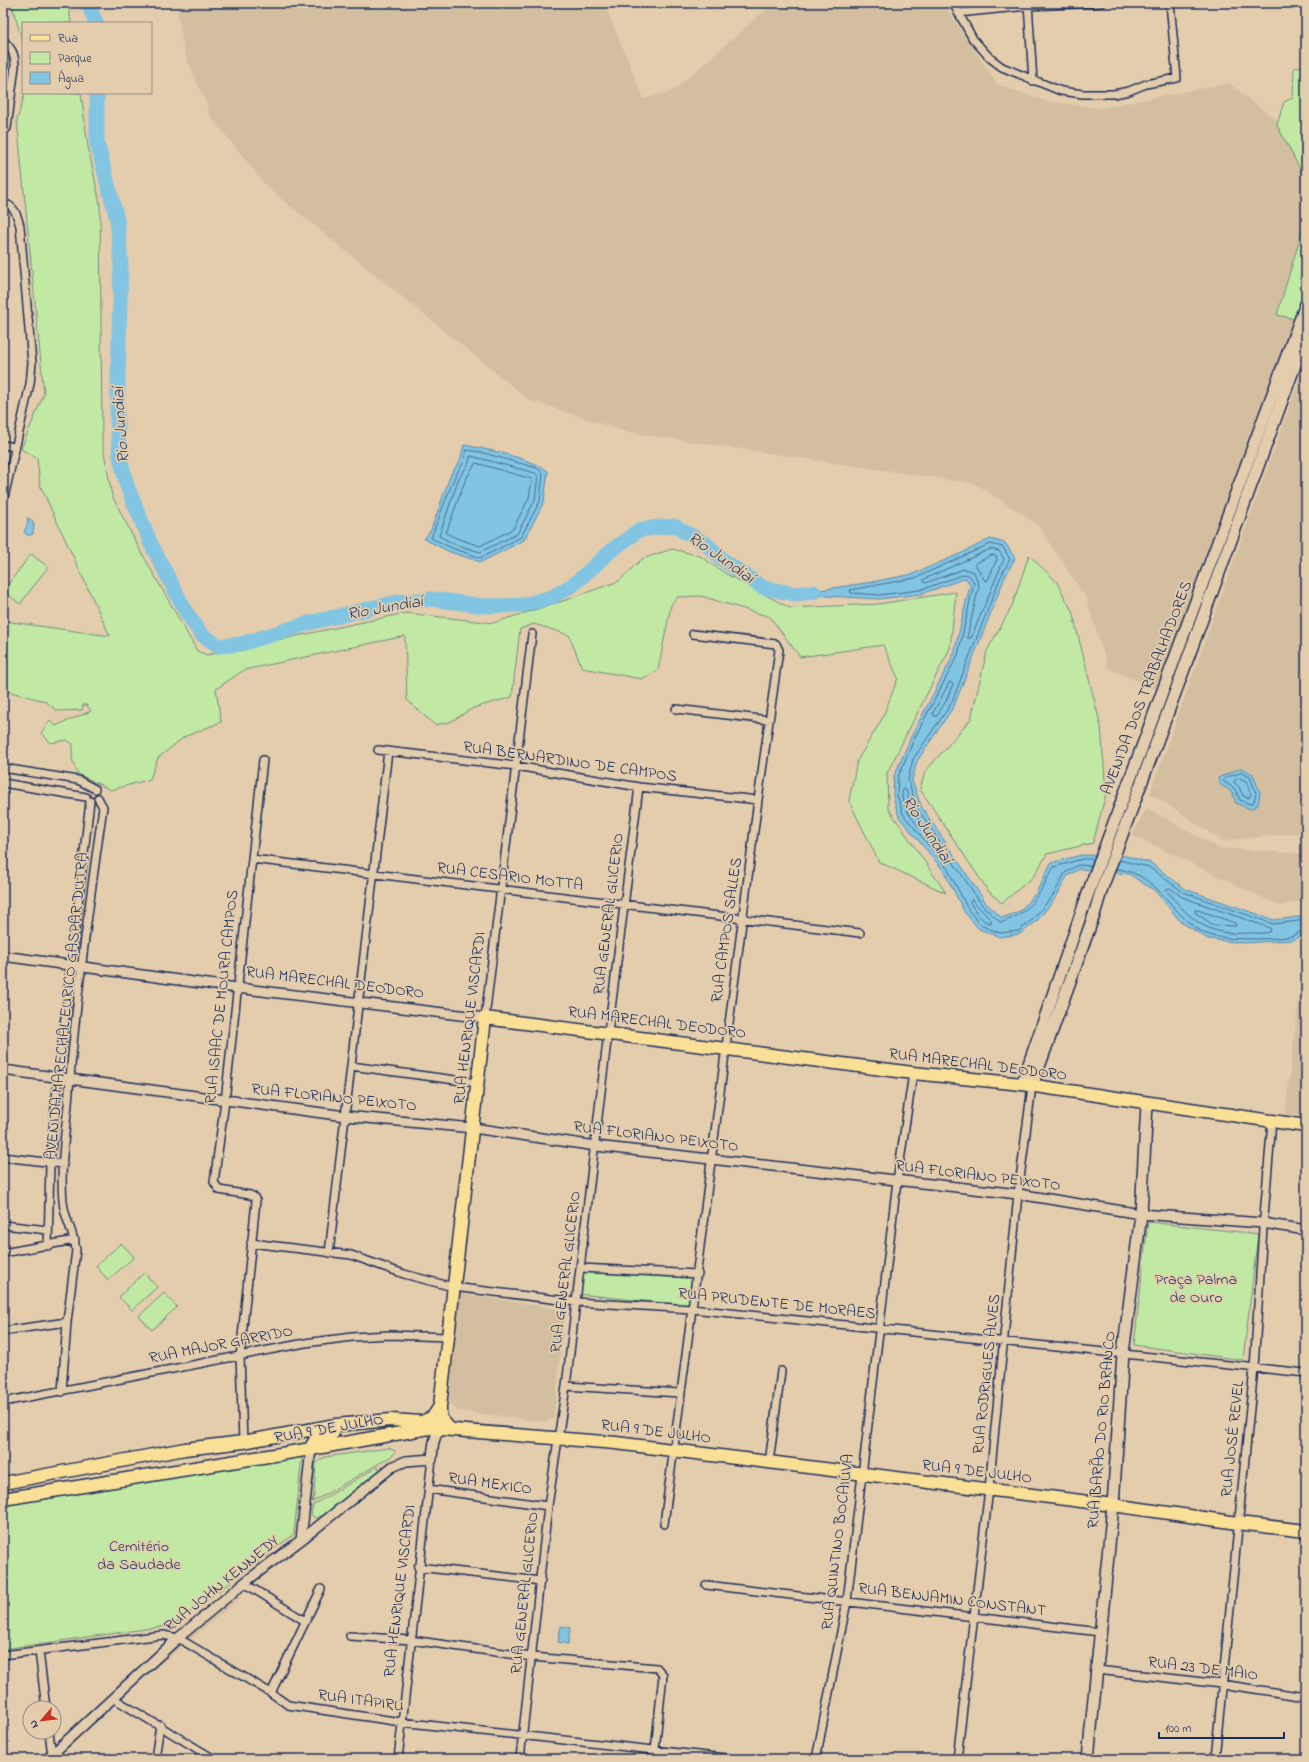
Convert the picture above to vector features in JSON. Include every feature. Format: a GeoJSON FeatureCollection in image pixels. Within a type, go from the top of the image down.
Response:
{"type":"FeatureCollection","features":[{"type":"Feature","properties":{"kind":"main road","name":"AVENIDA DOS TRABALHADORES"},"geometry":{"type":"LineString","coordinates":[[1027,1085],[1092,882],[1306,304]]}},
{"type":"Feature","properties":{"kind":"main road","name":"AVENIDA DOS TRABALHADORES"},"geometry":{"type":"LineString","coordinates":[[1027,1085],[1094,915],[1102,888],[1306,335]]}},
{"type":"Feature","properties":{"kind":"main road","name":"RUA MARECHAL DEODORO"},"geometry":{"type":"LineString","coordinates":[[485,1018],[913,1073],[1027,1085],[1147,1104],[1306,1126]]}},
{"type":"Feature","properties":{"kind":"main road","name":"RUA HENRIQUE VISCARDI"},"geometry":{"type":"LineString","coordinates":[[440,1406],[485,1018]]}},
{"type":"Feature","properties":{"kind":"main road","name":"RUA BARÃO DO RIO BRANCO"},"geometry":{"type":"LineString","coordinates":[[1088,1759],[1113,1505],[1124,1353],[1141,1214],[1147,1104]]}},
{"type":"Feature","properties":{"kind":"main road","name":"RUA 9 DE JULHO"},"geometry":{"type":"LineString","coordinates":[[435,1427],[433,1417],[440,1406]]}},
{"type":"Feature","properties":{"kind":"main road"},"geometry":{"type":"LineString","coordinates":[[434,1441],[435,1427],[440,1418],[440,1406]]}},
{"type":"Feature","properties":{"kind":"main road","name":"RUA 9 DE JULHO"},"geometry":{"type":"LineString","coordinates":[[3,1483],[185,1449],[242,1442],[336,1425],[378,1421],[674,1450],[989,1489],[1306,1531]]}},
{"type":"Feature","properties":{"kind":"main road"},"geometry":{"type":"LineString","coordinates":[[311,1449],[313,1442],[323,1435],[363,1429],[378,1421]]}},
{"type":"Feature","properties":{"kind":"main road","name":"RUA 9 DE JULHO"},"geometry":{"type":"LineString","coordinates":[[3,1499],[311,1449],[435,1427]]}},
{"type":"Feature","properties":{"kind":"street"},"geometry":{"type":"LineString","coordinates":[[953,3],[973,39],[990,58],[1002,67],[1033,81],[1061,91],[1083,94],[1114,94],[1129,91],[1146,84],[1177,78],[1170,3]]}},
{"type":"Feature","properties":{"kind":"street"},"geometry":{"type":"LineString","coordinates":[[958,13],[1028,5],[1101,3]]}},
{"type":"Feature","properties":{"kind":"street"},"geometry":{"type":"LineString","coordinates":[[1028,5],[1033,81]]}},
{"type":"Feature","properties":{"kind":"street"},"geometry":{"type":"LineString","coordinates":[[3,40],[15,56],[7,128],[3,132]]}},
{"type":"Feature","properties":{"kind":"street"},"geometry":{"type":"LineString","coordinates":[[3,204],[12,206],[17,215],[20,226],[32,363],[30,384],[3,502]]}},
{"type":"Feature","properties":{"kind":"street"},"geometry":{"type":"LineString","coordinates":[[3,444],[15,447]]}},
{"type":"Feature","properties":{"kind":"street","name":"RUA HENRIQUE VISCARDI"},"geometry":{"type":"LineString","coordinates":[[485,1018],[532,634]]}},
{"type":"Feature","properties":{"kind":"street","name":"RUA CAMPOS SALLES"},"geometry":{"type":"LineString","coordinates":[[664,1524],[680,1393],[698,1274],[725,1048],[779,650],[776,644],[693,634]]}},
{"type":"Feature","properties":{"kind":"street"},"geometry":{"type":"LineString","coordinates":[[676,709],[770,720]]}},
{"type":"Feature","properties":{"kind":"street","name":"RUA BERNARDINO DE CAMPOS"},"geometry":{"type":"LineString","coordinates":[[378,750],[516,766],[639,787],[758,800]]}},
{"type":"Feature","properties":{"kind":"street"},"geometry":{"type":"LineString","coordinates":[[329,1253],[360,1002],[373,875],[388,752]]}},
{"type":"Feature","properties":{"kind":"street","name":"RUA ISAAC DE MOURA CAMPOS"},"geometry":{"type":"LineString","coordinates":[[250,1243],[256,1205],[254,1197],[219,1190],[214,1182],[225,1101],[263,760]]}},
{"type":"Feature","properties":{"kind":"street"},"geometry":{"type":"LineString","coordinates":[[3,768],[78,780],[95,789],[99,794],[96,800],[3,783]]}},
{"type":"Feature","properties":{"kind":"street","name":"RUA GENERAL GLICERIO"},"geometry":{"type":"LineString","coordinates":[[520,1759],[524,1736],[548,1506],[559,1438],[581,1268],[608,1033],[639,787]]}},
{"type":"Feature","properties":{"kind":"street"},"geometry":{"type":"LineString","coordinates":[[88,799],[88,790],[95,789]]}},
{"type":"Feature","properties":{"kind":"street","name":"AVENIDA MARECHAL EURICO GASPAR DUTRA"},"geometry":{"type":"LineString","coordinates":[[62,1392],[67,1322],[76,1263],[75,1240],[64,1211],[64,1164],[69,1078],[92,883],[103,807],[98,798]]}},
{"type":"Feature","properties":{"kind":"street","name":"AVENIDA MARECHAL EURICO GASPAR DUTRA"},"geometry":{"type":"LineString","coordinates":[[48,1246],[50,1163],[58,1077],[89,812],[88,799]]}},
{"type":"Feature","properties":{"kind":"street"},"geometry":{"type":"LineString","coordinates":[[89,812],[102,814]]}},
{"type":"Feature","properties":{"kind":"street","name":"RUA CESARIO MOTTA"},"geometry":{"type":"LineString","coordinates":[[252,859],[373,875],[860,933]]}},
{"type":"Feature","properties":{"kind":"street"},"geometry":{"type":"LineString","coordinates":[[81,881],[92,883]]}},
{"type":"Feature","properties":{"kind":"street","name":"RUA MARECHAL DEODORO"},"geometry":{"type":"LineString","coordinates":[[3,956],[237,988],[485,1018]]}},
{"type":"Feature","properties":{"kind":"street"},"geometry":{"type":"LineString","coordinates":[[351,1066],[478,1083]]}},
{"type":"Feature","properties":{"kind":"street","name":"RUA FLORIANO PEIXOTO"},"geometry":{"type":"LineString","coordinates":[[3,1070],[345,1116],[473,1128],[596,1146],[1018,1194],[1141,1214],[1263,1224],[1306,1230]]}},
{"type":"Feature","properties":{"kind":"street","name":"RUA QUINTINO BOCAIÚVA"},"geometry":{"type":"LineString","coordinates":[[816,1759],[847,1601],[878,1328],[897,1180],[913,1073]]}},
{"type":"Feature","properties":{"kind":"street","name":"RUA RODRIGUES ALVES"},"geometry":{"type":"LineString","coordinates":[[957,1759],[1005,1340],[1027,1085]]}},
{"type":"Feature","properties":{"kind":"street","name":"RUA JOSÉ REVEL"},"geometry":{"type":"LineString","coordinates":[[1215,1759],[1254,1368],[1263,1224],[1272,1121]]}},
{"type":"Feature","properties":{"kind":"street"},"geometry":{"type":"LineString","coordinates":[[3,1157],[64,1164]]}},
{"type":"Feature","properties":{"kind":"street"},"geometry":{"type":"LineString","coordinates":[[3,1225],[48,1230]]}},
{"type":"Feature","properties":{"kind":"street"},"geometry":{"type":"LineString","coordinates":[[3,1253],[75,1240]]}},
{"type":"Feature","properties":{"kind":"street"},"geometry":{"type":"LineString","coordinates":[[242,1442],[240,1356],[250,1243]]}},
{"type":"Feature","properties":{"kind":"street","name":"RUA PRUDENTE DE MORAES"},"geometry":{"type":"LineString","coordinates":[[250,1243],[351,1255],[404,1274],[454,1287],[576,1302],[692,1309],[1005,1340],[1306,1373]]}},
{"type":"Feature","properties":{"kind":"street"},"geometry":{"type":"LineString","coordinates":[[581,1268],[698,1274]]}},
{"type":"Feature","properties":{"kind":"street"},"geometry":{"type":"LineString","coordinates":[[3,1331],[67,1322]]}},
{"type":"Feature","properties":{"kind":"street","name":"RUA MAJOR GARRIDO"},"geometry":{"type":"LineString","coordinates":[[3,1402],[62,1392],[305,1343],[352,1337],[390,1335],[448,1338]]}},
{"type":"Feature","properties":{"kind":"street"},"geometry":{"type":"LineString","coordinates":[[769,1462],[781,1370]]}},
{"type":"Feature","properties":{"kind":"street"},"geometry":{"type":"LineString","coordinates":[[566,1386],[680,1393]]}},
{"type":"Feature","properties":{"kind":"street","name":"RUA HENRIQUE VISCARDI"},"geometry":{"type":"LineString","coordinates":[[398,1759],[418,1567],[434,1441]]}},
{"type":"Feature","properties":{"kind":"street"},"geometry":{"type":"LineString","coordinates":[[301,1540],[311,1449]]}},
{"type":"Feature","properties":{"kind":"street","name":"RUA JOHN KENNEDY"},"geometry":{"type":"LineString","coordinates":[[50,1757],[178,1638],[244,1583],[301,1540],[392,1467],[406,1462],[432,1458]]}},
{"type":"Feature","properties":{"kind":"street","name":"RUA MEXICO"},"geometry":{"type":"LineString","coordinates":[[428,1489],[548,1506]]}},
{"type":"Feature","properties":{"kind":"street"},"geometry":{"type":"LineString","coordinates":[[304,1511],[309,1520],[322,1523]]}},
{"type":"Feature","properties":{"kind":"street"},"geometry":{"type":"LineString","coordinates":[[418,1567],[541,1581]]}},
{"type":"Feature","properties":{"kind":"street"},"geometry":{"type":"LineString","coordinates":[[244,1583],[305,1621]]}},
{"type":"Feature","properties":{"kind":"street","name":"RUA BENJAMIN CONSTANT"},"geometry":{"type":"LineString","coordinates":[[706,1585],[1100,1632]]}},
{"type":"Feature","properties":{"kind":"street"},"geometry":{"type":"LineString","coordinates":[[271,1693],[321,1589]]}},
{"type":"Feature","properties":{"kind":"street","name":"RUA ITAPIRU"},"geometry":{"type":"LineString","coordinates":[[3,1655],[151,1635],[163,1635],[178,1638],[271,1693],[288,1705],[401,1722],[734,1759]]}},
{"type":"Feature","properties":{"kind":"street"},"geometry":{"type":"LineString","coordinates":[[350,1636],[410,1640],[532,1657],[657,1668],[664,1676],[654,1759]]}},
{"type":"Feature","properties":{"kind":"street"},"geometry":{"type":"LineString","coordinates":[[38,1651],[45,1700]]}},
{"type":"Feature","properties":{"kind":"street","name":"RUA 23 DE MAIO"},"geometry":{"type":"LineString","coordinates":[[1097,1670],[1222,1684],[1306,1697]]}},
{"type":"Feature","properties":{"kind":"street"},"geometry":{"type":"LineString","coordinates":[[113,1698],[214,1759]]}},
{"type":"Feature","properties":{"kind":"street"},"geometry":{"type":"LineString","coordinates":[[154,1759],[160,1726]]}},
{"type":"Feature","properties":{"kind":"street"},"geometry":{"type":"LineString","coordinates":[[49,1740],[50,1757]]}},
{"type":"Feature","properties":{"kind":"shaded area"},"geometry":{"type":"Polygon","coordinates":[[[176,3],[604,3],[644,99],[673,91],[773,3],[943,3],[997,84],[1046,101],[1100,108],[1229,83],[1279,122],[1306,162],[1306,278],[1274,379],[1159,691],[1108,668],[1086,598],[1037,524],[976,484],[626,432],[529,400],[267,187],[212,118],[184,52],[176,3]]]}},
{"type":"Feature","properties":{"kind":"shaded area"},"geometry":{"type":"Polygon","coordinates":[[[1306,361],[1306,832],[1222,841],[1150,793],[1306,361]]]}},
{"type":"Feature","properties":{"kind":"shaded area"},"geometry":{"type":"Polygon","coordinates":[[[1147,808],[1219,848],[1306,854],[1306,900],[1280,906],[1132,835],[1147,808]]]}},
{"type":"Feature","properties":{"kind":"shaded area"},"geometry":{"type":"Polygon","coordinates":[[[1303,963],[1306,963],[1306,1117],[1285,1115],[1303,963]]]}},
{"type":"Feature","properties":{"kind":"shaded area"},"geometry":{"type":"Polygon","coordinates":[[[458,1293],[565,1310],[554,1418],[547,1422],[457,1411],[448,1401],[458,1293]]]}},
{"type":"Feature","properties":{"kind":"shaded area"},"geometry":{"type":"Polygon","coordinates":[[[232,1589],[241,1597],[124,1695],[115,1686],[232,1589]]]}},
{"type":"Feature","properties":{"kind":"green space"},"geometry":{"type":"Polygon","coordinates":[[[11,3],[68,3],[71,22],[22,22],[22,39],[11,3]]]}},
{"type":"Feature","properties":{"kind":"green space"},"geometry":{"type":"Polygon","coordinates":[[[1304,66],[1302,73],[1306,94],[1306,186],[1300,169],[1277,125],[1284,102],[1293,98],[1294,68],[1304,66]]]}},
{"type":"Feature","properties":{"kind":"green space"},"geometry":{"type":"Polygon","coordinates":[[[25,94],[81,94],[88,147],[100,204],[102,441],[112,496],[139,548],[197,651],[207,655],[406,613],[493,623],[569,599],[619,581],[642,559],[672,549],[700,556],[726,574],[790,608],[878,604],[956,592],[950,648],[887,773],[888,808],[946,893],[879,862],[849,801],[857,761],[882,719],[898,678],[883,645],[800,657],[770,617],[701,596],[677,597],[671,605],[658,670],[642,679],[582,668],[569,635],[534,624],[520,629],[512,697],[473,708],[450,722],[435,725],[407,700],[405,636],[244,670],[216,689],[221,722],[184,737],[158,758],[150,779],[111,790],[78,774],[72,759],[73,744],[67,740],[51,743],[41,733],[50,720],[55,726],[91,711],[87,705],[83,705],[82,710],[57,711],[45,701],[3,690],[4,621],[110,636],[40,485],[37,458],[21,449],[44,394],[17,120],[25,94]]]}},
{"type":"Feature","properties":{"kind":"green space"},"geometry":{"type":"Polygon","coordinates":[[[1306,218],[1306,300],[1300,320],[1277,315],[1306,218]]]}},
{"type":"Feature","properties":{"kind":"green space"},"geometry":{"type":"Polygon","coordinates":[[[31,554],[48,567],[20,604],[3,591],[31,554]]]}},
{"type":"Feature","properties":{"kind":"green space"},"geometry":{"type":"Polygon","coordinates":[[[1029,555],[1056,581],[1072,611],[1101,727],[1106,794],[1093,843],[1047,854],[1034,876],[1002,903],[989,892],[920,789],[925,772],[971,719],[987,651],[1012,606],[1029,555]]]}},
{"type":"Feature","properties":{"kind":"green space","name":"Praça Palma de Ouro"},"geometry":{"type":"Polygon","coordinates":[[[1148,1222],[1258,1234],[1243,1360],[1134,1345],[1148,1222]]]}},
{"type":"Feature","properties":{"kind":"green space"},"geometry":{"type":"Polygon","coordinates":[[[121,1243],[134,1257],[108,1280],[96,1266],[121,1243]]]}},
{"type":"Feature","properties":{"kind":"green space"},"geometry":{"type":"Polygon","coordinates":[[[581,1268],[694,1277],[690,1306],[579,1294],[581,1268]]]}},
{"type":"Feature","properties":{"kind":"green space"},"geometry":{"type":"Polygon","coordinates":[[[144,1273],[157,1287],[132,1310],[119,1297],[144,1273]]]}},
{"type":"Feature","properties":{"kind":"green space"},"geometry":{"type":"Polygon","coordinates":[[[164,1293],[177,1307],[152,1330],[139,1316],[164,1293]]]}},
{"type":"Feature","properties":{"kind":"green space"},"geometry":{"type":"Polygon","coordinates":[[[389,1448],[395,1451],[392,1456],[312,1502],[314,1495],[316,1463],[325,1457],[389,1448]]]}},
{"type":"Feature","properties":{"kind":"green space","name":"Cemitério da Saudade"},"geometry":{"type":"Polygon","coordinates":[[[302,1456],[294,1534],[173,1625],[3,1649],[3,1505],[302,1456]]]}},
{"type":"Feature","properties":{"kind":"green space"},"geometry":{"type":"Polygon","coordinates":[[[377,1467],[381,1470],[325,1515],[315,1518],[311,1514],[313,1505],[377,1467]]]}},
{"type":"Feature","properties":{"kind":"water"},"geometry":{"type":"Polygon","coordinates":[[[464,445],[519,458],[540,466],[548,471],[544,502],[524,540],[481,562],[450,552],[424,539],[431,530],[451,474],[460,461],[464,445]]]}},
{"type":"Feature","properties":{"kind":"water"},"geometry":{"type":"Polygon","coordinates":[[[27,518],[32,520],[34,525],[33,534],[31,535],[27,535],[24,532],[28,523],[27,518]]]}},
{"type":"Feature","properties":{"kind":"water"},"geometry":{"type":"Polygon","coordinates":[[[990,539],[1005,543],[1015,558],[1004,579],[954,706],[917,761],[912,780],[921,806],[986,903],[1002,918],[1020,911],[1036,893],[1051,863],[1081,855],[1126,856],[1151,863],[1185,889],[1274,920],[1306,916],[1306,933],[1293,940],[1244,943],[1208,939],[1181,922],[1155,891],[1129,874],[1079,869],[1067,876],[1057,896],[1037,921],[1020,934],[1000,937],[979,929],[965,913],[943,870],[899,817],[893,796],[894,776],[912,735],[954,654],[970,585],[966,578],[921,594],[879,599],[794,594],[913,574],[990,539]]]}},
{"type":"Feature","properties":{"kind":"water"},"geometry":{"type":"Polygon","coordinates":[[[1241,768],[1253,774],[1260,793],[1258,805],[1250,809],[1236,803],[1232,792],[1221,785],[1218,778],[1241,768]]]}},
{"type":"Feature","properties":{"kind":"water"},"geometry":{"type":"Polygon","coordinates":[[[561,1626],[570,1628],[568,1644],[558,1642],[561,1626]]]}},
{"type":"Feature","properties":{"kind":"waterway","name":"Rio Jundiaí"},"geometry":{"type":"LineString","coordinates":[[88,3],[96,22]]}},
{"type":"Feature","properties":{"kind":"waterway","name":"Rio Jundiaí"},"geometry":{"type":"LineString","coordinates":[[97,94],[97,143],[117,219],[121,261],[117,418],[120,457],[127,486],[151,544],[186,612],[202,635],[219,646],[241,644],[309,623],[397,602],[432,599],[484,606],[523,605],[552,597],[574,584],[612,550],[639,530],[659,527],[674,526],[705,543],[723,560],[762,587],[794,594],[814,592]]}}]}
